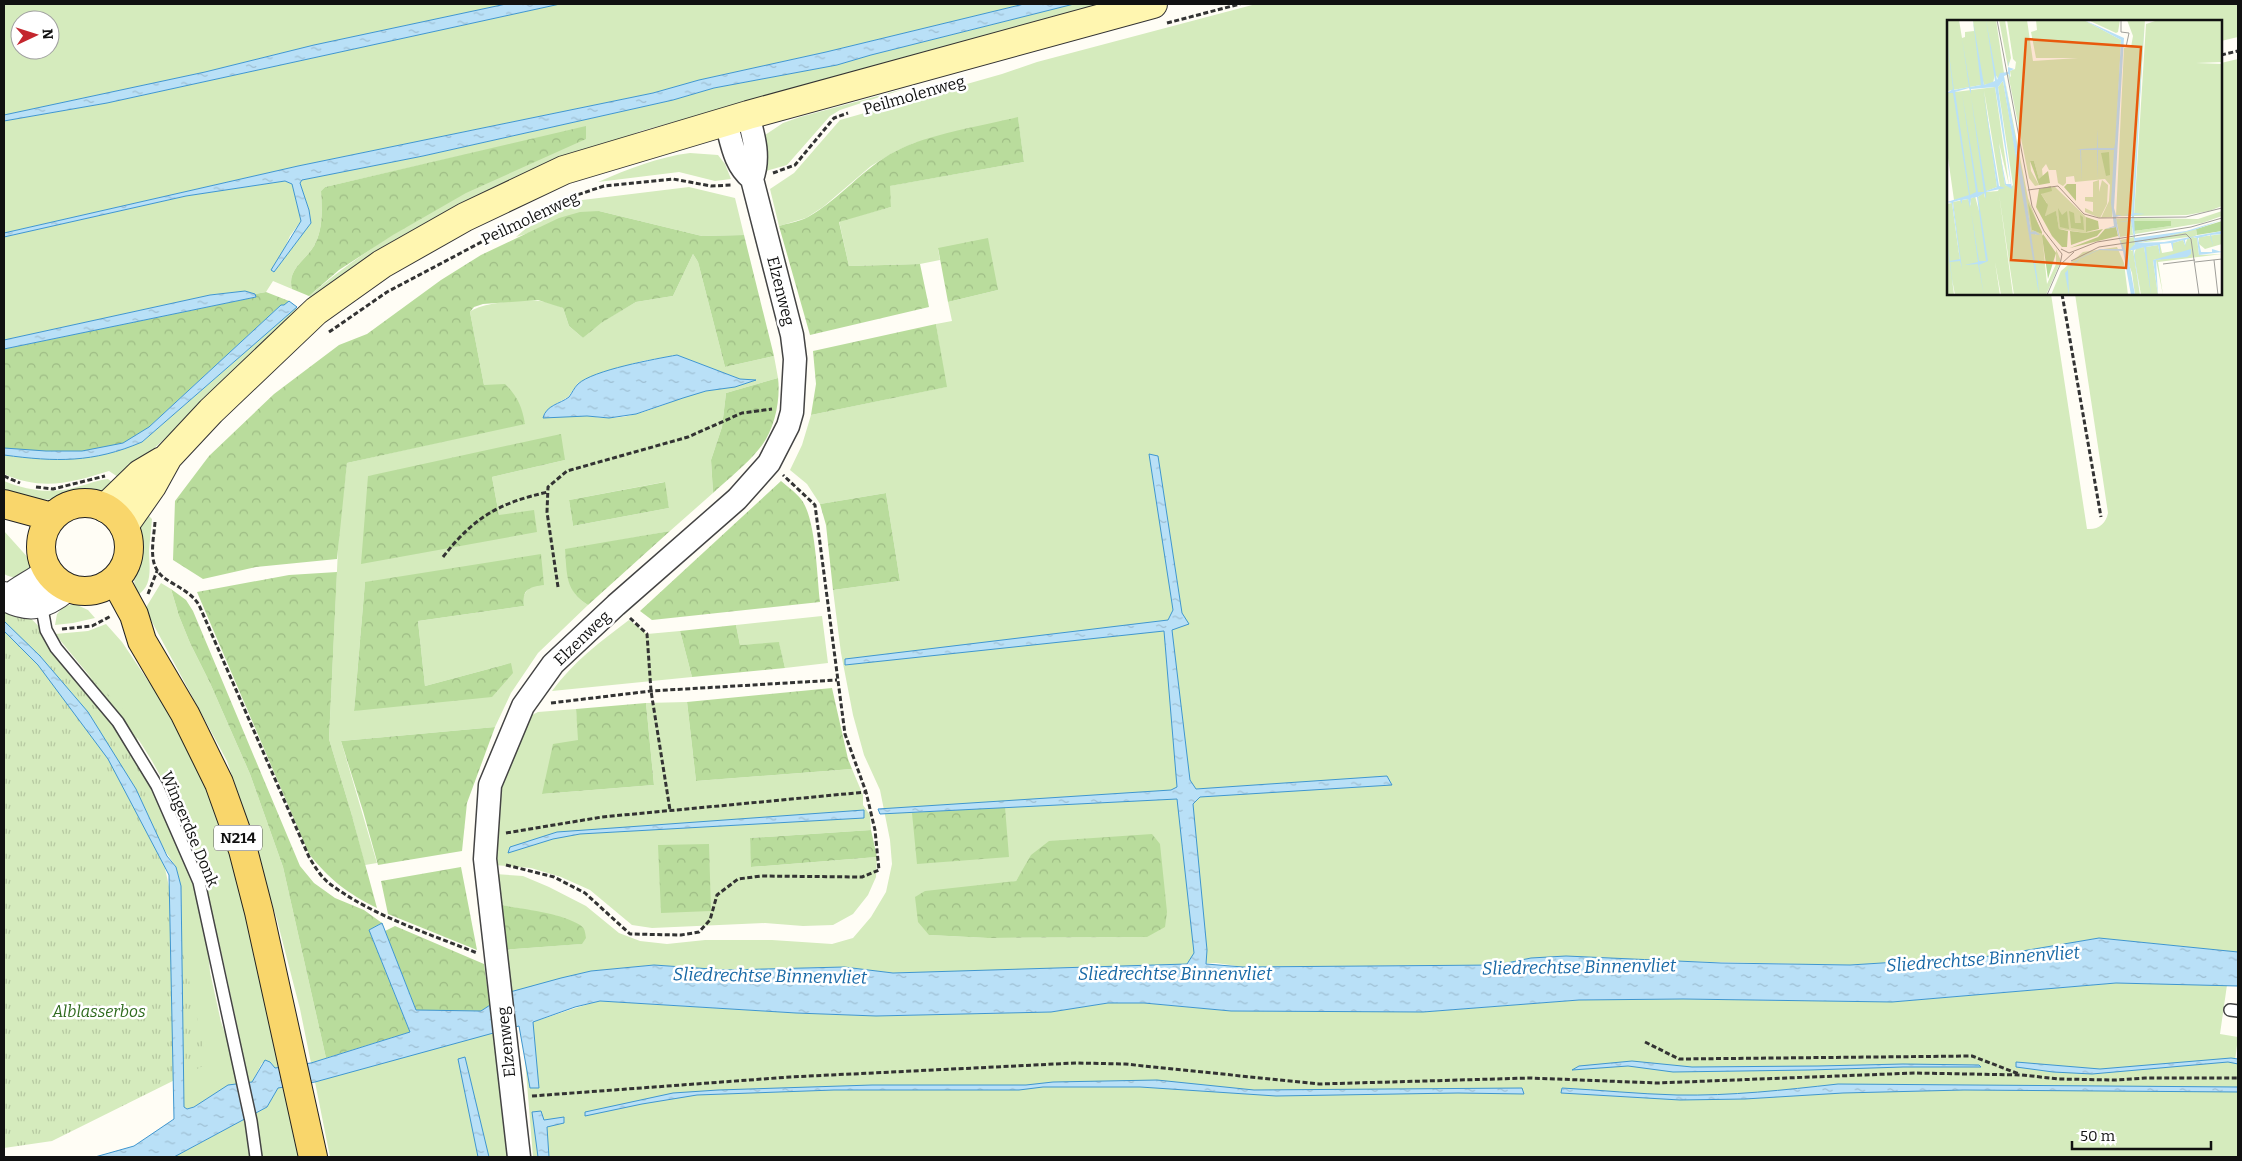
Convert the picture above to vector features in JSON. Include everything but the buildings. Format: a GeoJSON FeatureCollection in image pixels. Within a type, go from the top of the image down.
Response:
{"type":"FeatureCollection","features":[{"type":"Feature","properties":{"kind":"main road","name":"Peilmolenweg"},"geometry":{"type":"LineString","coordinates":[[114,517],[133,495],[140,474],[168,457],[211,411],[309,318],[382,264],[465,217],[564,170],[737,118],[1155,14]]}},
{"type":"Feature","properties":{"kind":"main road"},"geometry":{"type":"LineString","coordinates":[[83,503],[114,517],[128,537],[128,560],[123,571],[105,585],[76,591],[57,580],[41,555],[47,527],[71,505],[83,503]]}},
{"type":"Feature","properties":{"kind":"main road"},"geometry":{"type":"LineString","coordinates":[[4,504],[47,527]]}},
{"type":"Feature","properties":{"kind":"main road"},"geometry":{"type":"LineString","coordinates":[[4,513],[16,524],[47,527]]}},
{"type":"Feature","properties":{"kind":"main road","name":"N214"},"geometry":{"type":"LineString","coordinates":[[105,585],[121,610],[119,624],[142,641],[186,714],[219,782],[243,850],[313,1157]]}},
{"type":"Feature","properties":{"kind":"street","name":"Elzenweg"},"geometry":{"type":"LineString","coordinates":[[519,1157],[485,859],[490,785],[523,706],[553,664],[616,605],[737,499],[770,463],[792,412],[795,359],[792,335],[752,180],[742,171],[735,156],[737,118]]}},
{"type":"Feature","properties":{"kind":"street"},"geometry":{"type":"LineString","coordinates":[[6,597],[36,582],[57,580]]}},
{"type":"Feature","properties":{"kind":"street"},"geometry":{"type":"LineString","coordinates":[[6,597],[25,606],[41,603],[57,580]]}},
{"type":"Feature","properties":{"kind":"lane","name":"Wingerdse Donk"},"geometry":{"type":"LineString","coordinates":[[41,603],[46,630],[56,648],[118,722],[157,786],[196,873],[241,1072],[256,1157]]}},
{"type":"Feature","properties":{"kind":"path"},"geometry":{"type":"LineString","coordinates":[[1155,14],[1240,4]]}},
{"type":"Feature","properties":{"kind":"path"},"geometry":{"type":"LineString","coordinates":[[2222,55],[2238,51]]}},
{"type":"Feature","properties":{"kind":"path","name":"Peilmolenweg"},"geometry":{"type":"LineString","coordinates":[[322,337],[387,292],[559,201],[604,186],[673,179],[722,186],[752,180],[795,165],[834,118],[849,113]]}},
{"type":"Feature","properties":{"kind":"path"},"geometry":{"type":"LineString","coordinates":[[2062,295],[2101,517]]}},
{"type":"Feature","properties":{"kind":"path"},"geometry":{"type":"LineString","coordinates":[[558,587],[547,512],[548,486],[567,471],[688,436],[742,413],[770,408],[792,412]]}},
{"type":"Feature","properties":{"kind":"path"},"geometry":{"type":"LineString","coordinates":[[485,859],[554,877],[586,893],[630,934],[681,935],[699,932],[710,920],[718,895],[738,879],[761,876],[862,877],[879,870],[875,830],[866,792],[845,734],[815,504],[770,463]]}},
{"type":"Feature","properties":{"kind":"path"},"geometry":{"type":"LineString","coordinates":[[4,476],[36,487],[53,489],[111,474],[156,517],[153,552],[157,571],[148,594],[92,626],[46,630]]}},
{"type":"Feature","properties":{"kind":"path"},"geometry":{"type":"LineString","coordinates":[[444,557],[456,541],[487,513],[515,499],[548,492]]}},
{"type":"Feature","properties":{"kind":"path"},"geometry":{"type":"LineString","coordinates":[[157,571],[188,592],[199,605],[309,857],[318,872],[330,884],[381,914],[496,961]]}},
{"type":"Feature","properties":{"kind":"path"},"geometry":{"type":"LineString","coordinates":[[616,605],[647,634],[651,691],[670,810]]}},
{"type":"Feature","properties":{"kind":"path"},"geometry":{"type":"LineString","coordinates":[[523,706],[651,691],[837,680]]}},
{"type":"Feature","properties":{"kind":"path"},"geometry":{"type":"LineString","coordinates":[[486,837],[556,823],[670,810],[866,792]]}},
{"type":"Feature","properties":{"kind":"path"},"geometry":{"type":"LineString","coordinates":[[1646,1042],[1679,1058],[1972,1056],[2022,1075]]}},
{"type":"Feature","properties":{"kind":"path"},"geometry":{"type":"LineString","coordinates":[[512,1098],[618,1088],[1076,1063],[1124,1064],[1319,1084],[1530,1078],[1657,1082],[1915,1073],[2022,1075],[2058,1079],[2115,1080],[2145,1078],[2238,1078]]}},
{"type":"Feature","properties":{"kind":"green space"},"geometry":{"type":"Polygon","coordinates":[[[4,4],[506,4],[314,45],[205,72],[4,115],[4,4]]]}},
{"type":"Feature","properties":{"kind":"green space"},"geometry":{"type":"Polygon","coordinates":[[[560,4],[1024,4],[826,52],[699,80],[653,93],[298,166],[4,233],[4,121],[107,103],[560,4]]]}},
{"type":"Feature","properties":{"kind":"green space"},"geometry":{"type":"Polygon","coordinates":[[[1074,4],[1106,4],[641,131],[517,179],[315,302],[309,296],[374,247],[408,225],[479,184],[586,127],[325,187],[321,191],[322,217],[320,230],[313,248],[292,275],[292,289],[273,281],[266,292],[255,294],[245,291],[210,295],[4,340],[4,237],[186,196],[285,181],[292,184],[301,221],[290,236],[274,272],[311,223],[309,210],[300,183],[301,180],[423,156],[673,100],[714,88],[837,65],[1074,4]]]}},
{"type":"Feature","properties":{"kind":"green space"},"geometry":{"type":"Polygon","coordinates":[[[1256,4],[2238,4],[2238,37],[2222,41],[2222,20],[1947,20],[1947,295],[2051,295],[2087,529],[2098,527],[2104,523],[2108,513],[2075,295],[2222,295],[2222,63],[2238,59],[2238,952],[2099,938],[1993,956],[1850,965],[1531,958],[1497,965],[1243,967],[1216,963],[893,973],[844,967],[726,970],[654,965],[591,971],[510,992],[502,950],[581,944],[557,916],[496,904],[495,874],[523,876],[586,906],[619,933],[640,941],[667,944],[705,940],[772,940],[832,944],[853,938],[871,917],[886,892],[892,864],[890,840],[880,790],[864,755],[853,715],[841,653],[833,590],[900,581],[886,493],[820,504],[807,484],[790,470],[802,445],[811,415],[946,387],[936,324],[952,321],[948,302],[998,290],[938,249],[940,260],[920,264],[849,266],[839,221],[891,207],[889,186],[1024,162],[1018,118],[914,143],[896,151],[871,166],[823,207],[806,218],[779,226],[770,189],[794,173],[840,120],[1002,74],[1037,62],[1256,4]],[[1023,870],[1016,881],[1003,884],[929,935],[988,938],[1147,937],[1023,870]]]}},
{"type":"Feature","properties":{"kind":"green space"},"geometry":{"type":"Polygon","coordinates":[[[907,88],[840,110],[830,116],[787,165],[766,171],[765,135],[783,123],[907,88]]]}},
{"type":"Feature","properties":{"kind":"green space"},"geometry":{"type":"Polygon","coordinates":[[[1018,117],[1024,162],[890,186],[891,207],[839,222],[849,266],[920,264],[929,307],[810,335],[779,226],[808,217],[820,210],[873,166],[909,145],[939,135],[1018,117]]]}},
{"type":"Feature","properties":{"kind":"green space"},"geometry":{"type":"Polygon","coordinates":[[[586,126],[586,139],[466,193],[393,235],[339,270],[309,296],[292,289],[292,275],[313,248],[320,230],[322,217],[321,191],[325,187],[586,126]]]}},
{"type":"Feature","properties":{"kind":"green space"},"geometry":{"type":"Polygon","coordinates":[[[690,153],[718,155],[725,164],[731,179],[715,181],[679,172],[598,182],[643,164],[666,157],[690,153]]]}},
{"type":"Feature","properties":{"kind":"green space"},"geometry":{"type":"Polygon","coordinates":[[[689,187],[735,198],[744,235],[702,236],[599,211],[516,237],[552,206],[566,202],[689,187]]]}},
{"type":"Feature","properties":{"kind":"green space"},"geometry":{"type":"Polygon","coordinates":[[[599,211],[702,236],[744,235],[774,356],[725,367],[698,262],[693,254],[673,296],[636,302],[601,323],[583,338],[569,326],[563,308],[538,300],[483,304],[474,307],[470,312],[484,385],[505,384],[518,402],[525,424],[347,463],[337,559],[256,567],[203,579],[173,560],[175,501],[209,456],[274,394],[339,345],[367,334],[441,280],[481,255],[559,218],[580,212],[599,211]]]}},
{"type":"Feature","properties":{"kind":"green space"},"geometry":{"type":"Polygon","coordinates":[[[988,238],[998,290],[948,302],[938,248],[988,238]]]}},
{"type":"Feature","properties":{"kind":"green space"},"geometry":{"type":"Polygon","coordinates":[[[693,254],[698,262],[725,367],[774,356],[778,378],[726,393],[722,427],[711,460],[713,493],[670,531],[566,550],[568,574],[572,588],[575,594],[588,605],[538,653],[511,693],[495,727],[341,741],[377,863],[365,865],[329,739],[339,528],[347,463],[525,423],[484,385],[470,312],[475,309],[515,301],[543,301],[563,308],[569,326],[583,338],[600,323],[636,302],[673,296],[693,254]],[[677,355],[642,361],[598,374],[578,383],[568,397],[552,406],[594,417],[620,417],[642,412],[687,396],[740,385],[754,380],[740,379],[677,355]],[[565,460],[368,476],[499,515],[492,477],[565,460]],[[664,482],[569,500],[573,526],[669,508],[664,482]],[[365,582],[354,711],[511,663],[425,686],[418,621],[524,606],[523,597],[529,587],[365,582]]]}},
{"type":"Feature","properties":{"kind":"green space"},"geometry":{"type":"Polygon","coordinates":[[[266,292],[289,301],[284,306],[281,305],[149,427],[133,438],[110,447],[80,452],[32,452],[4,448],[4,349],[256,297],[255,294],[266,292]]]}},
{"type":"Feature","properties":{"kind":"green space"},"geometry":{"type":"Polygon","coordinates":[[[297,307],[292,321],[121,479],[109,471],[69,482],[44,484],[4,474],[4,455],[74,458],[126,448],[142,442],[297,307]]]}},
{"type":"Feature","properties":{"kind":"green space"},"geometry":{"type":"Polygon","coordinates":[[[936,324],[947,387],[811,415],[816,384],[813,351],[936,324]]]}},
{"type":"Feature","properties":{"kind":"green space"},"geometry":{"type":"Polygon","coordinates":[[[778,378],[777,406],[769,434],[748,461],[713,493],[711,460],[722,427],[726,393],[778,378]]]}},
{"type":"Feature","properties":{"kind":"green space"},"geometry":{"type":"Polygon","coordinates":[[[561,434],[565,460],[492,477],[499,515],[534,510],[537,532],[361,564],[368,476],[561,434]]]}},
{"type":"Feature","properties":{"kind":"green space"},"geometry":{"type":"Polygon","coordinates":[[[108,479],[116,485],[94,494],[58,499],[25,497],[4,490],[4,481],[31,489],[49,491],[68,489],[108,479]]]}},
{"type":"Feature","properties":{"kind":"green space"},"geometry":{"type":"Polygon","coordinates":[[[781,481],[803,502],[811,523],[820,602],[652,620],[640,611],[781,481]]]}},
{"type":"Feature","properties":{"kind":"green space"},"geometry":{"type":"Polygon","coordinates":[[[665,482],[669,508],[573,526],[569,500],[665,482]]]}},
{"type":"Feature","properties":{"kind":"green space"},"geometry":{"type":"Polygon","coordinates":[[[886,493],[900,581],[833,590],[826,525],[820,504],[886,493]]]}},
{"type":"Feature","properties":{"kind":"green space"},"geometry":{"type":"Polygon","coordinates":[[[146,513],[152,519],[149,550],[150,569],[146,587],[136,596],[134,577],[136,554],[140,531],[146,513]]]}},
{"type":"Feature","properties":{"kind":"green space"},"geometry":{"type":"Polygon","coordinates":[[[4,531],[31,561],[29,572],[23,576],[11,577],[4,574],[4,531]]]}},
{"type":"Feature","properties":{"kind":"green space"},"geometry":{"type":"Polygon","coordinates":[[[670,531],[588,605],[580,600],[571,588],[567,574],[565,549],[670,531]]]}},
{"type":"Feature","properties":{"kind":"green space"},"geometry":{"type":"Polygon","coordinates":[[[541,554],[544,585],[531,588],[525,592],[524,606],[418,621],[425,686],[511,663],[513,673],[492,697],[354,711],[365,582],[541,554]]]}},
{"type":"Feature","properties":{"kind":"green space"},"geometry":{"type":"Polygon","coordinates":[[[337,572],[329,739],[377,908],[340,885],[309,854],[197,592],[289,575],[337,572]]]}},
{"type":"Feature","properties":{"kind":"green space"},"geometry":{"type":"Polygon","coordinates":[[[161,583],[171,589],[190,643],[210,683],[250,774],[283,867],[326,1058],[311,1063],[300,1009],[277,920],[227,761],[145,609],[161,583]]]}},
{"type":"Feature","properties":{"kind":"green space"},"geometry":{"type":"Polygon","coordinates":[[[171,589],[186,600],[193,611],[300,866],[314,883],[335,898],[364,910],[382,923],[369,930],[410,1032],[326,1058],[283,867],[250,774],[210,683],[190,643],[171,589]]]}},
{"type":"Feature","properties":{"kind":"green space","name":"Alblasserbos"},"geometry":{"type":"Polygon","coordinates":[[[4,592],[133,719],[207,1064],[52,1141],[4,1148],[4,592]]]}},
{"type":"Feature","properties":{"kind":"green space"},"geometry":{"type":"Polygon","coordinates":[[[75,604],[88,610],[95,618],[55,625],[57,614],[64,606],[75,604]]]}},
{"type":"Feature","properties":{"kind":"green space"},"geometry":{"type":"Polygon","coordinates":[[[4,612],[137,758],[185,856],[207,936],[210,972],[238,1084],[224,1088],[194,1107],[187,1109],[184,1107],[181,886],[176,867],[4,612]]]}},
{"type":"Feature","properties":{"kind":"green space"},"geometry":{"type":"Polygon","coordinates":[[[822,616],[828,663],[785,668],[779,643],[740,645],[736,625],[822,616]]]}},
{"type":"Feature","properties":{"kind":"green space"},"geometry":{"type":"Polygon","coordinates":[[[629,620],[647,634],[680,631],[692,677],[552,691],[578,661],[629,620]]]}},
{"type":"Feature","properties":{"kind":"green space"},"geometry":{"type":"Polygon","coordinates":[[[106,624],[122,642],[177,724],[232,846],[283,1067],[275,1068],[270,1062],[262,1063],[252,1082],[249,1082],[213,917],[188,837],[172,798],[152,761],[130,728],[55,634],[88,631],[106,624]]]}},
{"type":"Feature","properties":{"kind":"green space"},"geometry":{"type":"Polygon","coordinates":[[[736,625],[740,645],[779,642],[785,668],[692,677],[680,631],[736,625]]]}},
{"type":"Feature","properties":{"kind":"green space"},"geometry":{"type":"Polygon","coordinates":[[[832,688],[852,769],[696,781],[687,702],[832,688]]]}},
{"type":"Feature","properties":{"kind":"green space"},"geometry":{"type":"Polygon","coordinates":[[[687,702],[696,781],[852,769],[863,795],[863,805],[870,815],[871,830],[750,838],[752,867],[877,857],[876,877],[868,895],[853,914],[833,925],[803,926],[765,923],[652,928],[632,925],[590,890],[561,877],[531,868],[494,865],[494,804],[528,717],[538,712],[576,709],[579,741],[542,794],[654,785],[646,703],[687,702]]]}},
{"type":"Feature","properties":{"kind":"green space"},"geometry":{"type":"Polygon","coordinates":[[[646,703],[654,785],[542,794],[553,744],[578,740],[576,709],[646,703]]]}},
{"type":"Feature","properties":{"kind":"green space"},"geometry":{"type":"Polygon","coordinates":[[[495,727],[467,803],[462,851],[378,865],[341,741],[495,727]]]}},
{"type":"Feature","properties":{"kind":"green space"},"geometry":{"type":"Polygon","coordinates":[[[1005,807],[1009,857],[917,864],[912,813],[1005,807]]]}},
{"type":"Feature","properties":{"kind":"green space"},"geometry":{"type":"Polygon","coordinates":[[[871,830],[877,857],[751,867],[750,838],[871,830]]]}},
{"type":"Feature","properties":{"kind":"green space"},"geometry":{"type":"Polygon","coordinates":[[[1152,834],[1160,844],[1167,912],[1165,927],[1147,937],[988,938],[929,935],[918,922],[915,897],[925,891],[1016,881],[1031,855],[1049,841],[1152,834]]]}},
{"type":"Feature","properties":{"kind":"green space"},"geometry":{"type":"Polygon","coordinates":[[[709,844],[711,911],[661,913],[658,845],[709,844]]]}},
{"type":"Feature","properties":{"kind":"green space"},"geometry":{"type":"Polygon","coordinates":[[[461,867],[477,950],[388,914],[381,881],[461,867]]]}},
{"type":"Feature","properties":{"kind":"green space"},"geometry":{"type":"Polygon","coordinates":[[[496,904],[561,917],[583,927],[586,938],[582,944],[502,950],[496,904]]]}},
{"type":"Feature","properties":{"kind":"green space"},"geometry":{"type":"Polygon","coordinates":[[[395,926],[484,964],[490,1007],[481,1011],[416,1010],[385,931],[395,926]]]}},
{"type":"Feature","properties":{"kind":"green space"},"geometry":{"type":"Polygon","coordinates":[[[2116,983],[2227,985],[2220,1034],[2238,1037],[2235,1061],[2238,1061],[2238,1157],[533,1157],[525,1059],[520,1026],[600,1001],[876,1016],[1051,1012],[1108,1003],[1144,1003],[1231,1011],[1423,1012],[1579,1000],[1683,999],[1892,1002],[2116,983]]]}},
{"type":"Feature","properties":{"kind":"green space"},"geometry":{"type":"Polygon","coordinates":[[[494,1032],[508,1157],[330,1157],[315,1082],[494,1032]]]}},
{"type":"Feature","properties":{"kind":"green space"},"geometry":{"type":"Polygon","coordinates":[[[287,1086],[303,1157],[174,1157],[267,1107],[278,1088],[287,1086]]]}},
{"type":"Feature","properties":{"kind":"water"},"geometry":{"type":"Polygon","coordinates":[[[506,4],[560,4],[107,103],[4,121],[4,115],[506,4]]]}},
{"type":"Feature","properties":{"kind":"water"},"geometry":{"type":"Polygon","coordinates":[[[1024,4],[1074,4],[837,65],[714,88],[673,100],[423,156],[302,180],[300,183],[309,210],[311,223],[274,272],[271,270],[301,221],[292,184],[285,181],[186,196],[4,237],[4,233],[298,166],[653,93],[699,80],[826,52],[1024,4]]]}},
{"type":"Feature","properties":{"kind":"water"},"geometry":{"type":"Polygon","coordinates":[[[245,291],[255,294],[256,297],[4,349],[4,340],[210,295],[245,291]]]}},
{"type":"Feature","properties":{"kind":"water"},"geometry":{"type":"Polygon","coordinates":[[[289,301],[297,307],[142,442],[107,454],[74,459],[58,460],[4,455],[4,448],[82,451],[123,443],[149,427],[281,305],[289,301]]]}},
{"type":"Feature","properties":{"kind":"water"},"geometry":{"type":"Polygon","coordinates":[[[677,355],[740,379],[756,380],[735,387],[706,391],[636,414],[609,418],[587,416],[543,418],[547,410],[569,397],[575,387],[586,379],[625,366],[677,355]]]}},
{"type":"Feature","properties":{"kind":"water","name":"Sliedrechtse Binnenvliet"},"geometry":{"type":"Polygon","coordinates":[[[1149,454],[1158,456],[1182,613],[1189,624],[1172,630],[1190,780],[1196,789],[1387,776],[1392,785],[1200,797],[1193,804],[1207,950],[1206,964],[1243,967],[1497,965],[1531,958],[1566,956],[1721,963],[1850,965],[1993,956],[2099,938],[2238,952],[2238,986],[2116,983],[1892,1002],[1683,999],[1579,1000],[1423,1012],[1231,1011],[1144,1003],[1108,1003],[1051,1012],[876,1016],[600,1001],[575,1007],[533,1022],[539,1088],[530,1088],[519,1026],[315,1082],[278,1088],[267,1107],[174,1157],[95,1157],[134,1146],[174,1119],[169,875],[108,759],[38,665],[4,631],[4,621],[40,656],[88,712],[136,789],[167,856],[176,867],[181,886],[184,1107],[187,1109],[194,1107],[228,1085],[252,1082],[265,1060],[270,1062],[275,1068],[311,1063],[410,1032],[369,930],[382,923],[416,1010],[481,1011],[510,992],[561,978],[591,971],[654,965],[726,970],[844,967],[893,973],[1187,964],[1194,953],[1177,799],[880,814],[878,809],[1171,790],[1177,787],[1164,631],[845,665],[845,659],[1168,620],[1173,610],[1149,454]]]}},
{"type":"Feature","properties":{"kind":"water"},"geometry":{"type":"Polygon","coordinates":[[[864,810],[864,818],[580,834],[553,839],[508,853],[510,847],[557,832],[864,810]]]}},
{"type":"Feature","properties":{"kind":"water"},"geometry":{"type":"Polygon","coordinates":[[[465,1057],[489,1157],[478,1157],[458,1059],[465,1057]]]}},
{"type":"Feature","properties":{"kind":"water"},"geometry":{"type":"Polygon","coordinates":[[[2231,1058],[2238,1059],[2238,1064],[2228,1062],[2092,1074],[2053,1072],[2016,1067],[2016,1062],[2100,1069],[2231,1058]]]}},
{"type":"Feature","properties":{"kind":"water"},"geometry":{"type":"Polygon","coordinates":[[[1632,1061],[1692,1067],[1903,1064],[1979,1065],[1981,1067],[1673,1072],[1628,1066],[1572,1070],[1579,1066],[1632,1061]]]}},
{"type":"Feature","properties":{"kind":"water"},"geometry":{"type":"Polygon","coordinates":[[[1157,1080],[1254,1090],[1522,1088],[1524,1094],[1458,1093],[1276,1096],[1140,1087],[1043,1087],[1019,1090],[834,1090],[697,1095],[585,1116],[585,1112],[673,1093],[718,1090],[872,1085],[1026,1085],[1053,1082],[1157,1080]]]}},
{"type":"Feature","properties":{"kind":"water"},"geometry":{"type":"Polygon","coordinates":[[[1838,1084],[2238,1087],[2238,1092],[1964,1090],[1680,1100],[1561,1093],[1562,1088],[1717,1095],[1838,1084]]]}},
{"type":"Feature","properties":{"kind":"water"},"geometry":{"type":"Polygon","coordinates":[[[541,1111],[544,1120],[564,1117],[564,1123],[547,1127],[549,1157],[538,1157],[532,1112],[541,1111]]]}}]}
